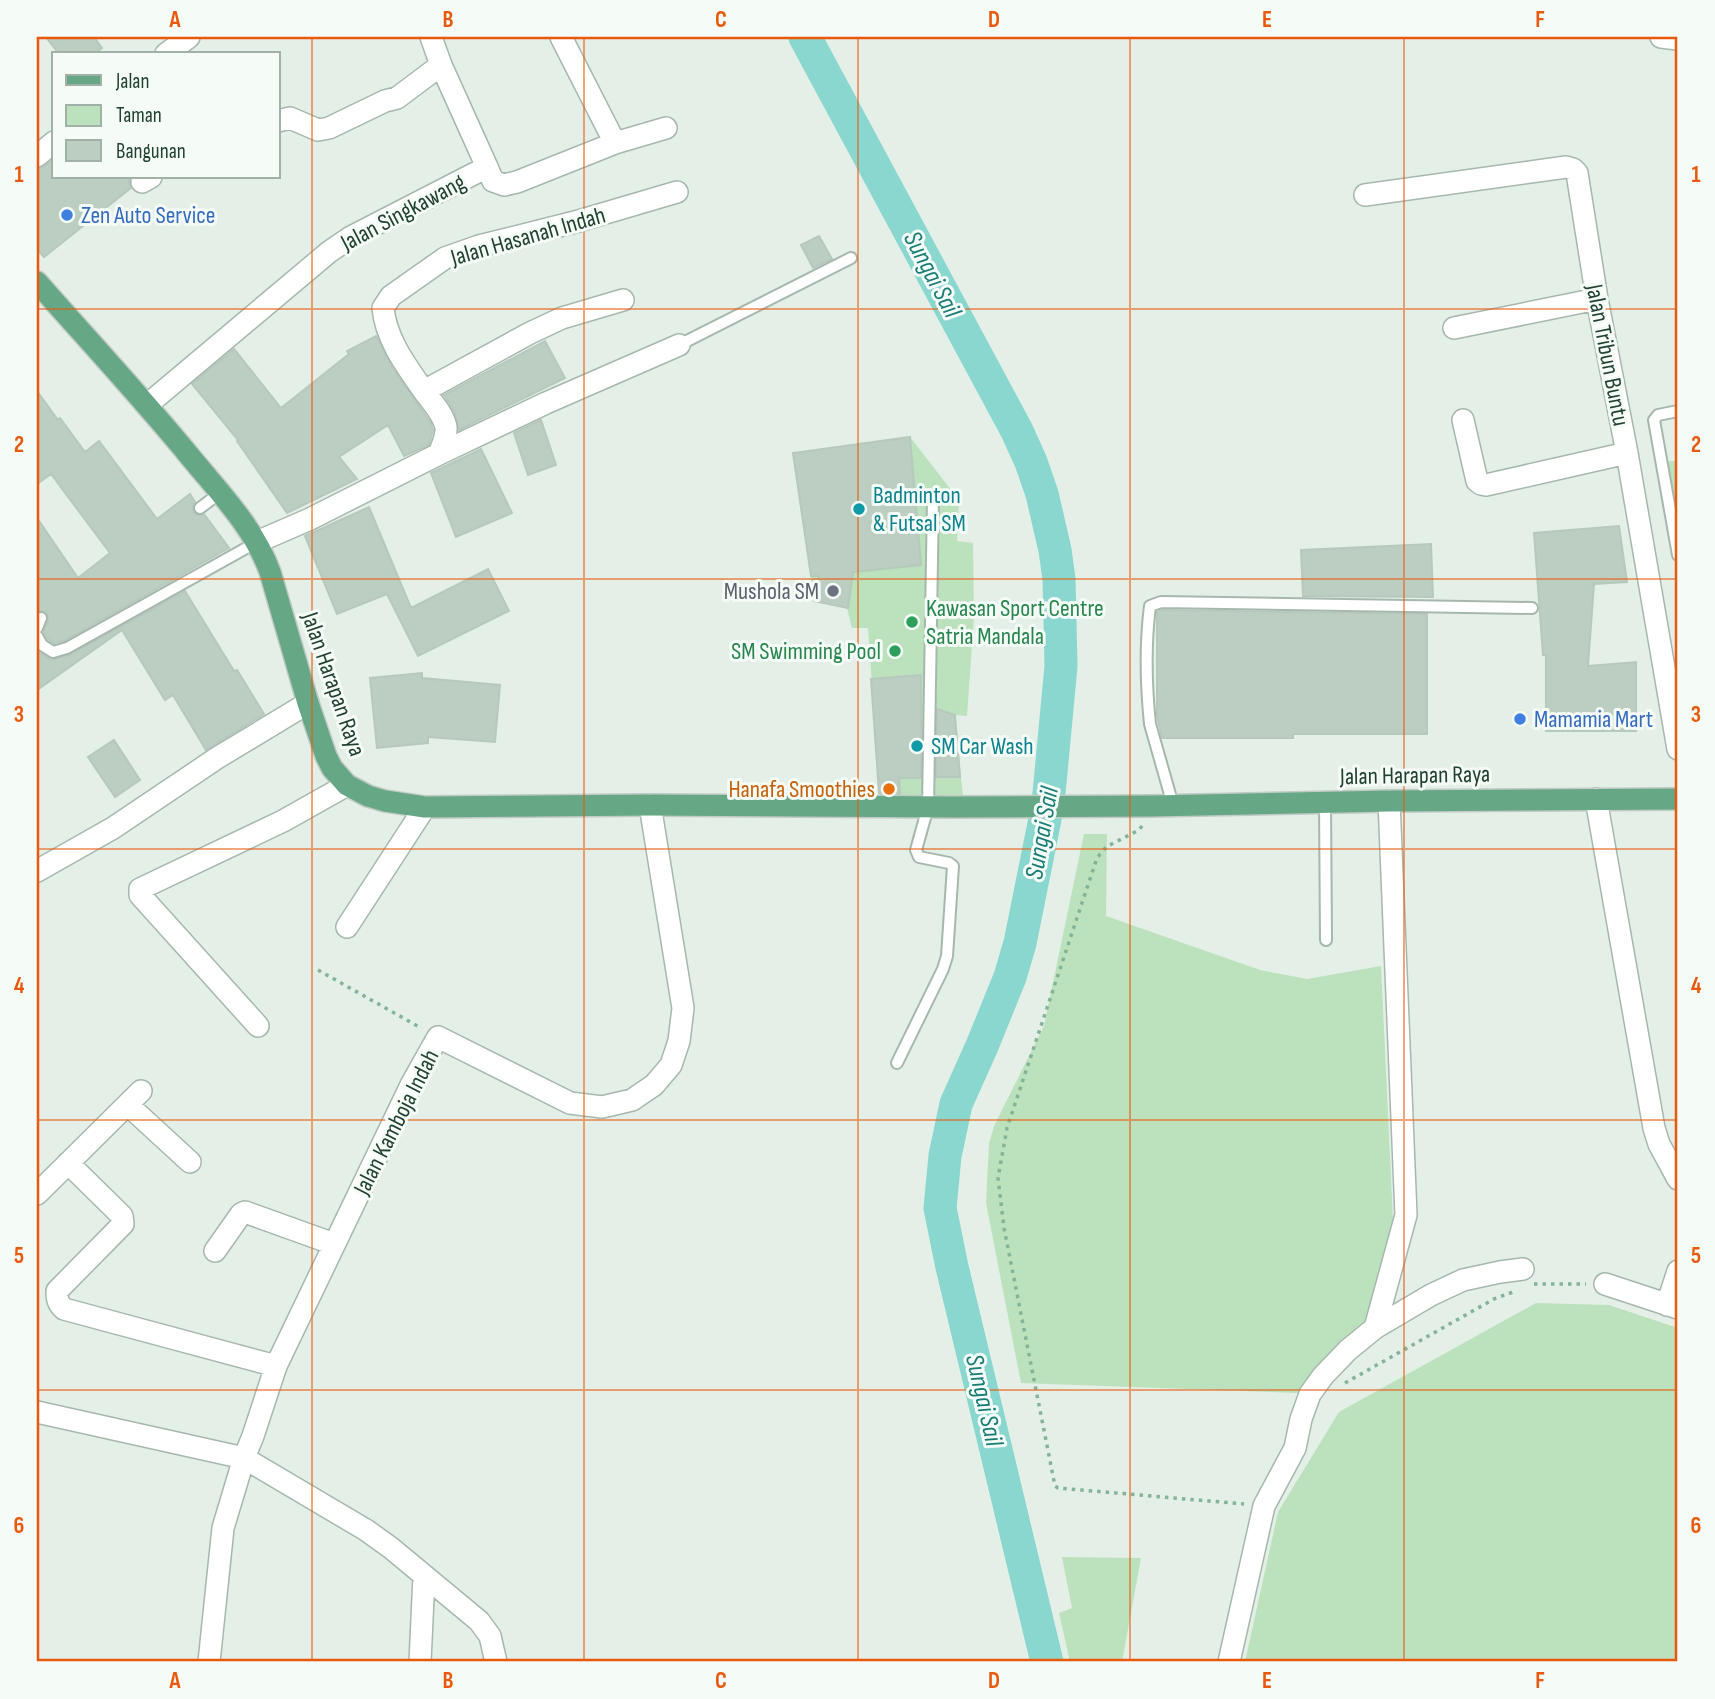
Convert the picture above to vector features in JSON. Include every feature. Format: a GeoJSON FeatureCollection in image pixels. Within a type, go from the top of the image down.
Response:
{"type":"FeatureCollection","features":[{"type":"Feature","properties":{"kind":"main road","name":"Jalan Harapan Raya"},"geometry":{"type":"LineString","coordinates":[[37,282],[221,492],[257,542],[265,556],[326,756],[332,768],[347,785],[368,796],[425,807],[1163,806],[1678,799]]}},
{"type":"Feature","properties":{"kind":"street"},"geometry":{"type":"LineString","coordinates":[[169,52],[189,37]]}},
{"type":"Feature","properties":{"kind":"street","name":"Jalan Singkawang"},"geometry":{"type":"LineString","coordinates":[[147,405],[329,252],[351,237],[487,167],[431,37]]}},
{"type":"Feature","properties":{"kind":"street"},"geometry":{"type":"LineString","coordinates":[[561,37],[615,143]]}},
{"type":"Feature","properties":{"kind":"street"},"geometry":{"type":"LineString","coordinates":[[1661,37],[1678,39]]}},
{"type":"Feature","properties":{"kind":"street"},"geometry":{"type":"LineString","coordinates":[[280,120],[290,118],[318,130],[328,128],[397,98],[441,65]]}},
{"type":"Feature","properties":{"kind":"street"},"geometry":{"type":"LineString","coordinates":[[487,167],[492,181],[504,185],[615,143],[666,128]]}},
{"type":"Feature","properties":{"kind":"street"},"geometry":{"type":"LineString","coordinates":[[37,156],[52,144]]}},
{"type":"Feature","properties":{"kind":"street","name":"Jalan Tribun Buntu"},"geometry":{"type":"LineString","coordinates":[[1365,195],[1570,167],[1577,173],[1678,749]]}},
{"type":"Feature","properties":{"kind":"street","name":"Jalan Hasanah Indah"},"geometry":{"type":"LineString","coordinates":[[439,454],[446,427],[434,404],[390,339],[384,322],[383,308],[391,296],[445,258],[677,192]]}},
{"type":"Feature","properties":{"kind":"street"},"geometry":{"type":"LineString","coordinates":[[1454,328],[1597,299]]}},
{"type":"Feature","properties":{"kind":"street"},"geometry":{"type":"LineString","coordinates":[[424,391],[562,318],[623,300]]}},
{"type":"Feature","properties":{"kind":"street"},"geometry":{"type":"LineString","coordinates":[[257,542],[310,519],[546,403],[679,345]]}},
{"type":"Feature","properties":{"kind":"street"},"geometry":{"type":"LineString","coordinates":[[1463,419],[1481,484],[1627,453]]}},
{"type":"Feature","properties":{"kind":"street"},"geometry":{"type":"LineString","coordinates":[[37,871],[113,828],[217,758],[308,702]]}},
{"type":"Feature","properties":{"kind":"street"},"geometry":{"type":"LineString","coordinates":[[258,1026],[140,895],[140,889],[283,821],[347,785]]}},
{"type":"Feature","properties":{"kind":"street"},"geometry":{"type":"LineString","coordinates":[[1596,799],[1654,1128],[1659,1144],[1677,1174]]}},
{"type":"Feature","properties":{"kind":"street"},"geometry":{"type":"LineString","coordinates":[[1376,1328],[1406,1215],[1389,801]]}},
{"type":"Feature","properties":{"kind":"street","name":"Jalan Kamboja Indah"},"geometry":{"type":"LineString","coordinates":[[209,1662],[223,1528],[276,1366],[411,1085],[438,1037],[570,1103],[602,1107],[632,1100],[654,1085],[671,1065],[679,1041],[683,1008],[650,805]]}},
{"type":"Feature","properties":{"kind":"street"},"geometry":{"type":"LineString","coordinates":[[347,927],[425,807]]}},
{"type":"Feature","properties":{"kind":"street"},"geometry":{"type":"LineString","coordinates":[[37,1194],[134,1098],[190,1163]]}},
{"type":"Feature","properties":{"kind":"street"},"geometry":{"type":"LineString","coordinates":[[68,1163],[124,1220],[57,1292],[58,1300],[64,1309],[276,1366]]}},
{"type":"Feature","properties":{"kind":"street"},"geometry":{"type":"LineString","coordinates":[[215,1251],[245,1212],[334,1244]]}},
{"type":"Feature","properties":{"kind":"street"},"geometry":{"type":"LineString","coordinates":[[1605,1284],[1673,1307],[1678,1271]]}},
{"type":"Feature","properties":{"kind":"street"},"geometry":{"type":"LineString","coordinates":[[1228,1662],[1264,1506],[1296,1448],[1301,1419],[1310,1394],[1323,1376],[1348,1350],[1376,1328],[1431,1294],[1463,1280],[1500,1272],[1523,1279]]}},
{"type":"Feature","properties":{"kind":"street"},"geometry":{"type":"LineString","coordinates":[[37,1412],[244,1458],[366,1530],[424,1576],[479,1621],[490,1636],[496,1662]]}},
{"type":"Feature","properties":{"kind":"street"},"geometry":{"type":"LineString","coordinates":[[420,1662],[424,1576]]}},
{"type":"Feature","properties":{"kind":"lane"},"geometry":{"type":"LineString","coordinates":[[679,345],[850,258]]}},
{"type":"Feature","properties":{"kind":"lane"},"geometry":{"type":"LineString","coordinates":[[1678,411],[1658,415],[1654,420],[1678,555]]}},
{"type":"Feature","properties":{"kind":"lane"},"geometry":{"type":"LineString","coordinates":[[200,508],[221,492]]}},
{"type":"Feature","properties":{"kind":"lane"},"geometry":{"type":"LineString","coordinates":[[897,1063],[947,956],[953,866],[919,857],[916,850],[928,807],[933,497]]}},
{"type":"Feature","properties":{"kind":"lane"},"geometry":{"type":"LineString","coordinates":[[37,636],[42,645],[53,652],[67,648],[257,542]]}},
{"type":"Feature","properties":{"kind":"lane"},"geometry":{"type":"LineString","coordinates":[[1163,806],[1150,724],[1146,675],[1150,606],[1175,602],[1532,608]]}},
{"type":"Feature","properties":{"kind":"lane"},"geometry":{"type":"LineString","coordinates":[[1325,802],[1326,940]]}},
{"type":"Feature","properties":{"kind":"path"},"geometry":{"type":"LineString","coordinates":[[1163,806],[1139,830],[1106,847],[1097,858],[1007,1128],[998,1178],[1004,1228],[1055,1486],[1264,1506]]}},
{"type":"Feature","properties":{"kind":"path"},"geometry":{"type":"LineString","coordinates":[[318,970],[438,1037]]}},
{"type":"Feature","properties":{"kind":"path"},"geometry":{"type":"LineString","coordinates":[[1523,1279],[1534,1284],[1605,1284]]}},
{"type":"Feature","properties":{"kind":"path"},"geometry":{"type":"LineString","coordinates":[[1339,1388],[1493,1299],[1514,1292]]}},
{"type":"Feature","properties":{"kind":"green space","name":"Kawasan Sport Centre Satria Mandala"},"geometry":{"type":"Polygon","coordinates":[[[910,437],[959,500],[957,541],[973,543],[974,617],[967,716],[955,715],[963,797],[880,799],[868,628],[852,628],[847,608],[814,601],[793,453],[910,437]]]}},
{"type":"Feature","properties":{"kind":"green space"},"geometry":{"type":"Polygon","coordinates":[[[1666,461],[1678,461],[1678,545],[1666,461]]]}},
{"type":"Feature","properties":{"kind":"green space"},"geometry":{"type":"Polygon","coordinates":[[[1084,834],[1107,834],[1106,916],[1260,970],[1307,979],[1381,966],[1393,1220],[1366,1323],[1297,1393],[1021,1383],[986,1203],[989,1144],[994,1126],[1044,1026],[1084,834]]]}},
{"type":"Feature","properties":{"kind":"green space"},"geometry":{"type":"Polygon","coordinates":[[[1536,1303],[1609,1305],[1678,1328],[1678,1662],[1245,1662],[1278,1512],[1339,1412],[1536,1303]]]}},
{"type":"Feature","properties":{"kind":"green space"},"geometry":{"type":"Polygon","coordinates":[[[1062,1557],[1141,1558],[1122,1662],[1070,1662],[1059,1613],[1072,1608],[1062,1557]]]}},
{"type":"Feature","properties":{"kind":"building"},"geometry":{"type":"Polygon","coordinates":[[[46,37],[94,37],[102,48],[97,52],[57,52],[46,37]]]}},
{"type":"Feature","properties":{"kind":"building","name":"Zen Auto Service"},"geometry":{"type":"Polygon","coordinates":[[[52,161],[52,178],[130,178],[131,188],[44,257],[37,249],[37,169],[52,161]]]}},
{"type":"Feature","properties":{"kind":"building"},"geometry":{"type":"Polygon","coordinates":[[[819,236],[832,259],[813,268],[801,245],[819,236]]]}},
{"type":"Feature","properties":{"kind":"building"},"geometry":{"type":"Polygon","coordinates":[[[376,336],[392,367],[431,423],[433,430],[429,445],[404,456],[388,425],[339,457],[357,479],[287,513],[238,440],[192,384],[234,349],[281,408],[349,354],[347,351],[376,336]]]}},
{"type":"Feature","properties":{"kind":"building"},"geometry":{"type":"Polygon","coordinates":[[[545,341],[565,378],[459,430],[454,411],[444,395],[545,341]]]}},
{"type":"Feature","properties":{"kind":"building"},"geometry":{"type":"Polygon","coordinates":[[[37,391],[85,452],[99,441],[157,519],[190,494],[195,502],[193,512],[204,514],[229,548],[64,641],[54,643],[44,632],[48,614],[37,611],[37,518],[78,578],[110,553],[51,474],[37,484],[37,391]]]}},
{"type":"Feature","properties":{"kind":"building"},"geometry":{"type":"Polygon","coordinates":[[[541,420],[556,465],[528,475],[514,433],[541,420]]]}},
{"type":"Feature","properties":{"kind":"building","name":"Badminton & Futsal SM"},"geometry":{"type":"Polygon","coordinates":[[[910,437],[921,565],[853,572],[848,608],[814,601],[819,576],[811,576],[793,453],[910,437]]]}},
{"type":"Feature","properties":{"kind":"building"},"geometry":{"type":"Polygon","coordinates":[[[481,449],[512,513],[456,537],[431,473],[481,449]]]}},
{"type":"Feature","properties":{"kind":"building"},"geometry":{"type":"Polygon","coordinates":[[[369,507],[411,608],[488,569],[509,611],[418,656],[387,594],[337,614],[305,536],[369,507]]]}},
{"type":"Feature","properties":{"kind":"building"},"geometry":{"type":"Polygon","coordinates":[[[1619,526],[1627,582],[1594,584],[1588,666],[1636,662],[1636,731],[1546,731],[1546,655],[1543,655],[1534,533],[1619,526]]]}},
{"type":"Feature","properties":{"kind":"building"},"geometry":{"type":"Polygon","coordinates":[[[1431,544],[1433,597],[1303,596],[1301,550],[1431,544]]]}},
{"type":"Feature","properties":{"kind":"building"},"geometry":{"type":"Polygon","coordinates":[[[185,591],[264,714],[206,750],[173,695],[165,700],[122,630],[37,690],[37,651],[51,660],[69,655],[185,591]]]}},
{"type":"Feature","properties":{"kind":"building"},"geometry":{"type":"Polygon","coordinates":[[[1157,612],[1427,614],[1427,734],[1162,738],[1157,716],[1157,612]]]}},
{"type":"Feature","properties":{"kind":"building"},"geometry":{"type":"Polygon","coordinates":[[[422,673],[422,678],[500,685],[495,742],[428,737],[428,743],[377,748],[370,678],[422,673]]]}},
{"type":"Feature","properties":{"kind":"building","name":"SM Car Wash"},"geometry":{"type":"Polygon","coordinates":[[[921,675],[921,778],[899,778],[900,794],[879,793],[871,679],[921,675]]]}},
{"type":"Feature","properties":{"kind":"building"},"geometry":{"type":"Polygon","coordinates":[[[937,709],[955,715],[960,777],[936,777],[937,709]]]}},
{"type":"Feature","properties":{"kind":"building"},"geometry":{"type":"Polygon","coordinates":[[[114,740],[140,780],[115,797],[88,757],[114,740]]]}},
{"type":"Feature","properties":{"kind":"waterway","name":"Sungai Sail"},"geometry":{"type":"LineString","coordinates":[[805,37],[1017,431],[1042,494],[1055,550],[1059,579],[1061,666],[1048,804],[1020,943],[1010,977],[956,1104],[945,1156],[940,1208],[1047,1662]]}},
{"type":"Feature","properties":{"kind":"place","name":"Zen Auto Service"},"geometry":{"type":"Point","coordinates":[67,215]}},
{"type":"Feature","properties":{"kind":"place","name":"Badminton & Futsal SM"},"geometry":{"type":"Point","coordinates":[859,509]}},
{"type":"Feature","properties":{"kind":"place","name":"Mushola SM"},"geometry":{"type":"Point","coordinates":[833,591]}},
{"type":"Feature","properties":{"kind":"place","name":"Kawasan Sport Centre Satria Mandala"},"geometry":{"type":"Point","coordinates":[912,622]}},
{"type":"Feature","properties":{"kind":"place","name":"SM Swimming Pool"},"geometry":{"type":"Point","coordinates":[895,651]}},
{"type":"Feature","properties":{"kind":"place","name":"Mamamia Mart"},"geometry":{"type":"Point","coordinates":[1520,719]}},
{"type":"Feature","properties":{"kind":"place","name":"SM Car Wash"},"geometry":{"type":"Point","coordinates":[917,746]}},
{"type":"Feature","properties":{"kind":"place","name":"Hanafa Smoothies"},"geometry":{"type":"Point","coordinates":[889,789]}}]}
